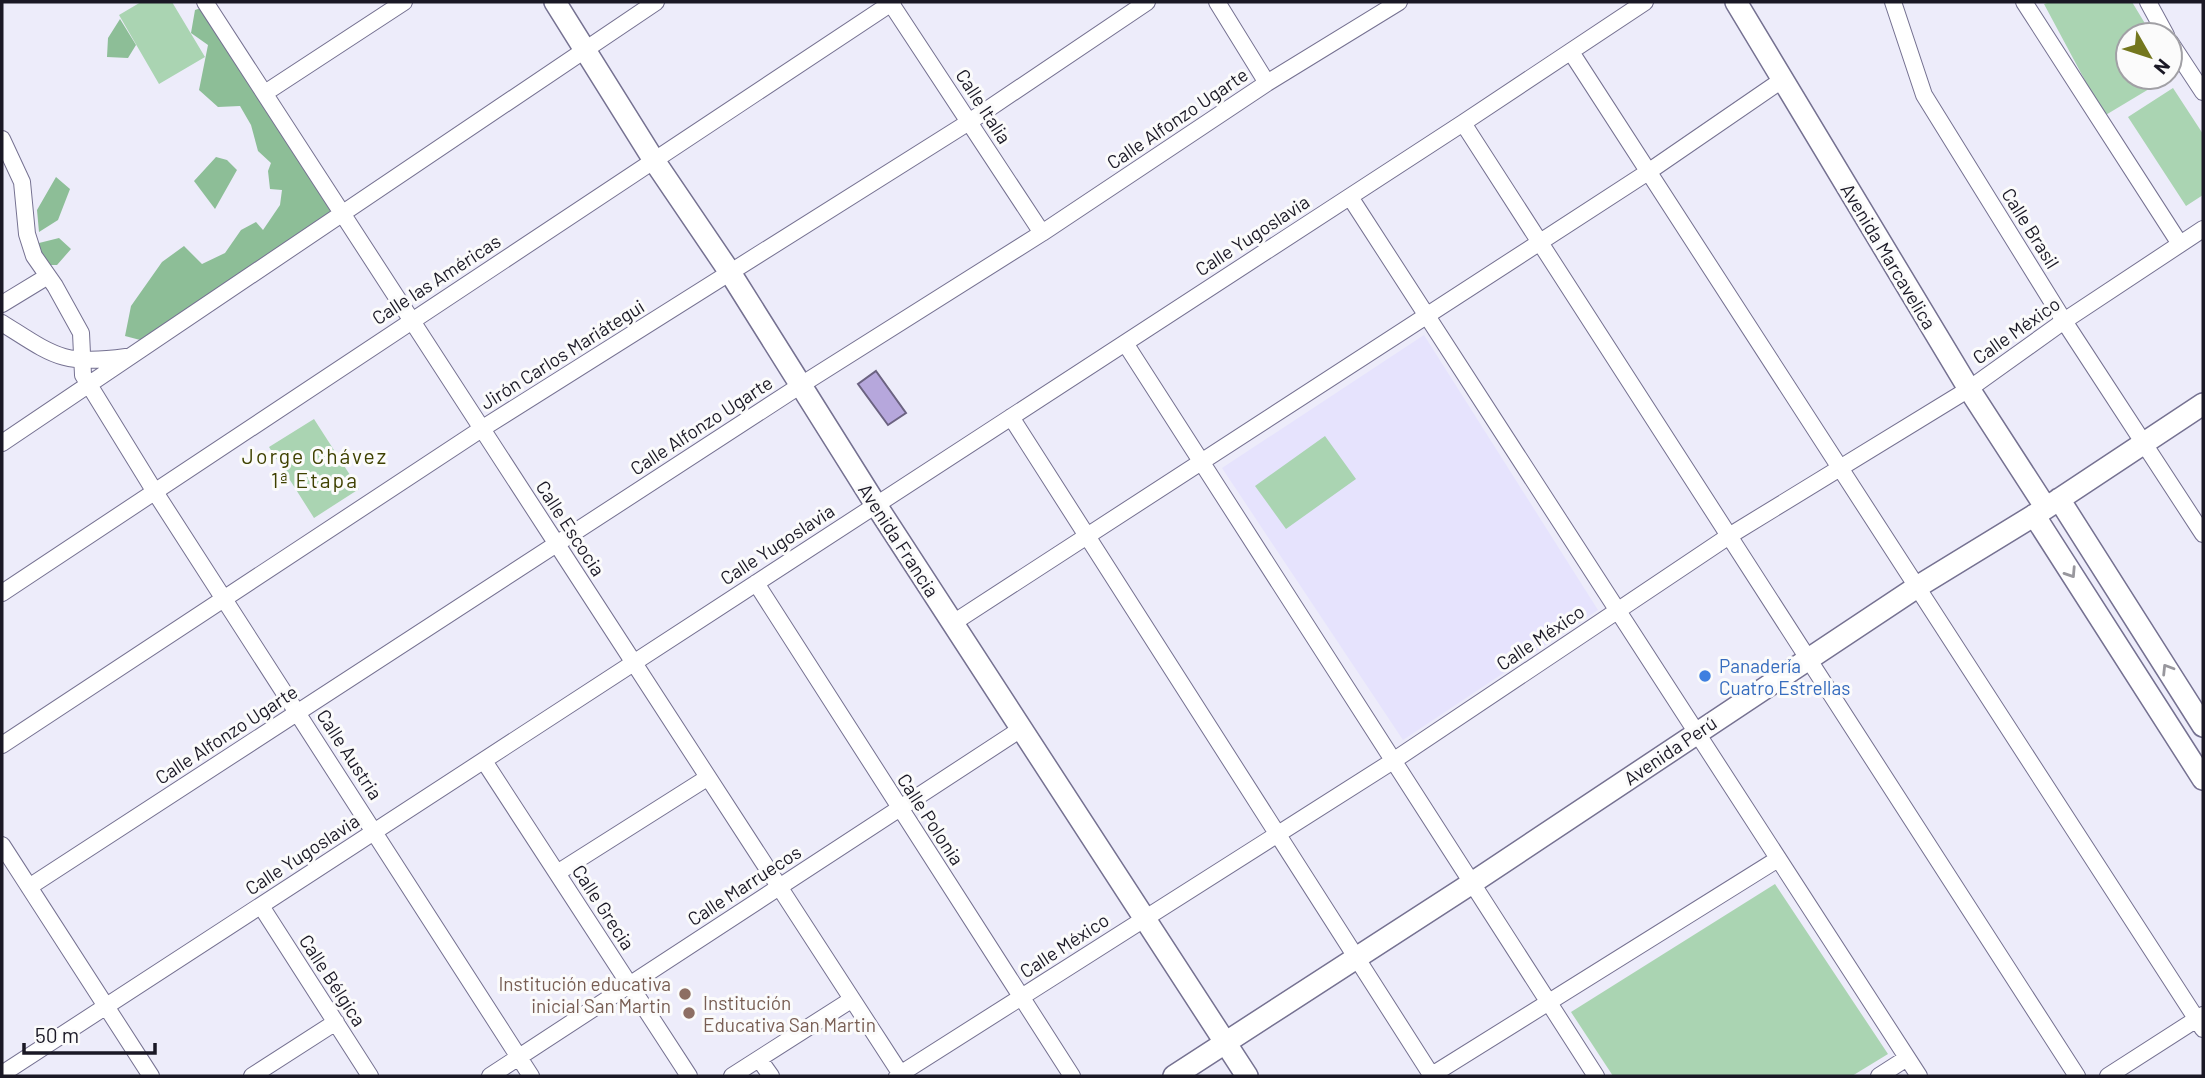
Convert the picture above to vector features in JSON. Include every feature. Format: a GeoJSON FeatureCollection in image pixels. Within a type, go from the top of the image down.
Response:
{"type":"FeatureCollection","features":[{"type":"Feature","properties":{"kind":"street","name":"Calle Escocia"},"geometry":{"type":"LineString","coordinates":[[205,2],[344,212],[900,1076]]}},
{"type":"Feature","properties":{"kind":"street"},"geometry":{"type":"LineString","coordinates":[[265,93],[404,2]]}},
{"type":"Feature","properties":{"kind":"street","name":"Avenida Francia"},"geometry":{"type":"LineString","coordinates":[[555,2],[654,162],[731,274],[876,505],[1247,1076]]}},
{"type":"Feature","properties":{"kind":"street"},"geometry":{"type":"LineString","coordinates":[[2,443],[656,2]]}},
{"type":"Feature","properties":{"kind":"street","name":"Calle Italia"},"geometry":{"type":"LineString","coordinates":[[891,2],[1042,233]]}},
{"type":"Feature","properties":{"kind":"street","name":"Calle las Américas"},"geometry":{"type":"LineString","coordinates":[[2,593],[891,2]]}},
{"type":"Feature","properties":{"kind":"street","name":"Jirón Carlos Mariátegui"},"geometry":{"type":"LineString","coordinates":[[2,745],[483,429],[969,122],[1147,2]]}},
{"type":"Feature","properties":{"kind":"street"},"geometry":{"type":"LineString","coordinates":[[1217,2],[1267,83]]}},
{"type":"Feature","properties":{"kind":"street","name":"Calle Alfonzo Ugarte"},"geometry":{"type":"LineString","coordinates":[[29,887],[801,385],[1042,233],[1267,83],[1399,2]]}},
{"type":"Feature","properties":{"kind":"street","name":"Calle Yugoslavia"},"geometry":{"type":"LineString","coordinates":[[2,1074],[1350,197],[1645,2]]}},
{"type":"Feature","properties":{"kind":"street","name":"Avenida Marcavelica"},"geometry":{"type":"LineString","coordinates":[[1736,2],[1969,389],[2046,508],[2203,779]]}},
{"type":"Feature","properties":{"kind":"street","name":"Calle Brasil"},"geometry":{"type":"LineString","coordinates":[[1893,2],[1924,94],[2064,321],[2203,534]]}},
{"type":"Feature","properties":{"kind":"street"},"geometry":{"type":"LineString","coordinates":[[2024,2],[2180,244]]}},
{"type":"Feature","properties":{"kind":"street"},"geometry":{"type":"LineString","coordinates":[[2148,2],[2158,21]]}},
{"type":"Feature","properties":{"kind":"street"},"geometry":{"type":"LineString","coordinates":[[1571,52],[2201,1021],[2108,1076]]}},
{"type":"Feature","properties":{"kind":"street"},"geometry":{"type":"LineString","coordinates":[[2184,63],[2203,92]]}},
{"type":"Feature","properties":{"kind":"street"},"geometry":{"type":"LineString","coordinates":[[953,623],[1648,172],[1782,80]]}},
{"type":"Feature","properties":{"kind":"street"},"geometry":{"type":"LineString","coordinates":[[1463,123],[2077,1076]]}},
{"type":"Feature","properties":{"kind":"street","name":"Calle Austria"},"geometry":{"type":"LineString","coordinates":[[2,139],[22,182],[27,234],[34,256],[81,333],[83,374],[155,492],[531,1076]]}},
{"type":"Feature","properties":{"kind":"street"},"geometry":{"type":"LineString","coordinates":[[1350,197],[1919,1076]]}},
{"type":"Feature","properties":{"kind":"street","name":"Calle México"},"geometry":{"type":"LineString","coordinates":[[900,1076],[1393,761],[1729,536],[1969,389],[2064,321],[2203,229]]}},
{"type":"Feature","properties":{"kind":"street"},"geometry":{"type":"LineString","coordinates":[[2,304],[48,276]]}},
{"type":"Feature","properties":{"kind":"street"},"geometry":{"type":"LineString","coordinates":[[2,323],[47,352],[83,361],[131,356]]}},
{"type":"Feature","properties":{"kind":"street"},"geometry":{"type":"LineString","coordinates":[[1125,343],[1596,1076]]}},
{"type":"Feature","properties":{"kind":"street","name":"Avenida Perú"},"geometry":{"type":"LineString","coordinates":[[1174,1076],[1472,883],[1917,587],[2046,508],[2203,404]]}},
{"type":"Feature","properties":{"kind":"street"},"geometry":{"type":"LineString","coordinates":[[1011,417],[1432,1076],[1778,859]]}},
{"type":"Feature","properties":{"kind":"street","name":"Avenida Marcavelica"},"geometry":{"type":"LineString","coordinates":[[2046,508],[2203,726]]}},
{"type":"Feature","properties":{"kind":"street","name":"Calle Polonia"},"geometry":{"type":"LineString","coordinates":[[756,583],[1072,1076]]}},
{"type":"Feature","properties":{"kind":"street","name":"Calle Marruecos"},"geometry":{"type":"LineString","coordinates":[[490,1076],[1021,729]]}},
{"type":"Feature","properties":{"kind":"street","name":"Calle Grecia"},"geometry":{"type":"LineString","coordinates":[[484,761],[689,1076]]}},
{"type":"Feature","properties":{"kind":"street"},"geometry":{"type":"LineString","coordinates":[[557,873],[707,778]]}},
{"type":"Feature","properties":{"kind":"street"},"geometry":{"type":"LineString","coordinates":[[2,845],[151,1076]]}},
{"type":"Feature","properties":{"kind":"street","name":"Calle Bélgica"},"geometry":{"type":"LineString","coordinates":[[261,905],[370,1076]]}},
{"type":"Feature","properties":{"kind":"street"},"geometry":{"type":"LineString","coordinates":[[732,1076],[851,1000]]}},
{"type":"Feature","properties":{"kind":"street"},"geometry":{"type":"LineString","coordinates":[[252,1076],[336,1022]]}},
{"type":"Feature","properties":{"kind":"street"},"geometry":{"type":"LineString","coordinates":[[1879,1076],[1907,1058]]}},
{"type":"Feature","properties":{"kind":"street"},"geometry":{"type":"LineString","coordinates":[[759,1059],[771,1076]]}},
{"type":"Feature","properties":{"kind":"shaded area"},"geometry":{"type":"Polygon","coordinates":[[[1424,335],[1598,610],[1403,740],[1222,468],[1424,335]]]}},
{"type":"Feature","properties":{"kind":"green space"},"geometry":{"type":"Polygon","coordinates":[[[141,2],[172,2],[205,57],[159,84],[119,15],[141,2]]]}},
{"type":"Feature","properties":{"kind":"green space"},"geometry":{"type":"Polygon","coordinates":[[[2132,2],[2144,21],[2114,21],[2114,91],[2146,91],[2104,116],[2044,4],[2132,2]]]}},
{"type":"Feature","properties":{"kind":"green space"},"geometry":{"type":"Polygon","coordinates":[[[204,7],[344,212],[144,341],[125,336],[131,306],[162,262],[184,246],[202,264],[225,253],[241,230],[256,222],[263,230],[280,205],[282,190],[270,189],[268,171],[271,163],[258,151],[251,125],[240,106],[218,107],[199,90],[208,45],[191,33],[195,10],[204,7]]]}},
{"type":"Feature","properties":{"kind":"green space"},"geometry":{"type":"Polygon","coordinates":[[[120,19],[136,45],[128,58],[107,57],[108,38],[120,19]]]}},
{"type":"Feature","properties":{"kind":"green space"},"geometry":{"type":"Polygon","coordinates":[[[2168,91],[2175,91],[2203,134],[2203,195],[2186,206],[2128,117],[2168,91]]]}},
{"type":"Feature","properties":{"kind":"green space"},"geometry":{"type":"Polygon","coordinates":[[[216,157],[227,160],[237,170],[215,209],[194,181],[216,157]]]}},
{"type":"Feature","properties":{"kind":"green space"},"geometry":{"type":"Polygon","coordinates":[[[56,177],[70,189],[58,220],[39,232],[37,210],[56,177]]]}},
{"type":"Feature","properties":{"kind":"green space"},"geometry":{"type":"Polygon","coordinates":[[[59,238],[71,249],[57,265],[48,265],[39,257],[39,243],[59,238]]]}},
{"type":"Feature","properties":{"kind":"green space"},"geometry":{"type":"Polygon","coordinates":[[[314,419],[359,489],[314,518],[269,447],[314,419]]]}},
{"type":"Feature","properties":{"kind":"green space"},"geometry":{"type":"Polygon","coordinates":[[[1325,436],[1356,479],[1286,529],[1255,486],[1325,436]]]}},
{"type":"Feature","properties":{"kind":"green space"},"geometry":{"type":"Polygon","coordinates":[[[1775,884],[1888,1054],[1852,1076],[1613,1076],[1571,1012],[1775,884]]]}},
{"type":"Feature","properties":{"kind":"building"},"geometry":{"type":"Polygon","coordinates":[[[876,371],[906,413],[888,425],[858,384],[876,371]]]}},
{"type":"Feature","properties":{"kind":"place","name":"Panadería Cuatro Estrellas"},"geometry":{"type":"Point","coordinates":[1705,676]}},
{"type":"Feature","properties":{"kind":"place","name":"Institución educativa inicial San Martin"},"geometry":{"type":"Point","coordinates":[685,994]}},
{"type":"Feature","properties":{"kind":"place","name":"Institución Educativa San Martin"},"geometry":{"type":"Point","coordinates":[689,1013]}},
{"type":"Feature","properties":{"kind":"district","name":"Jorge Chávez 1ª Etapa"},"geometry":{"type":"Point","coordinates":[315,467]}}]}
